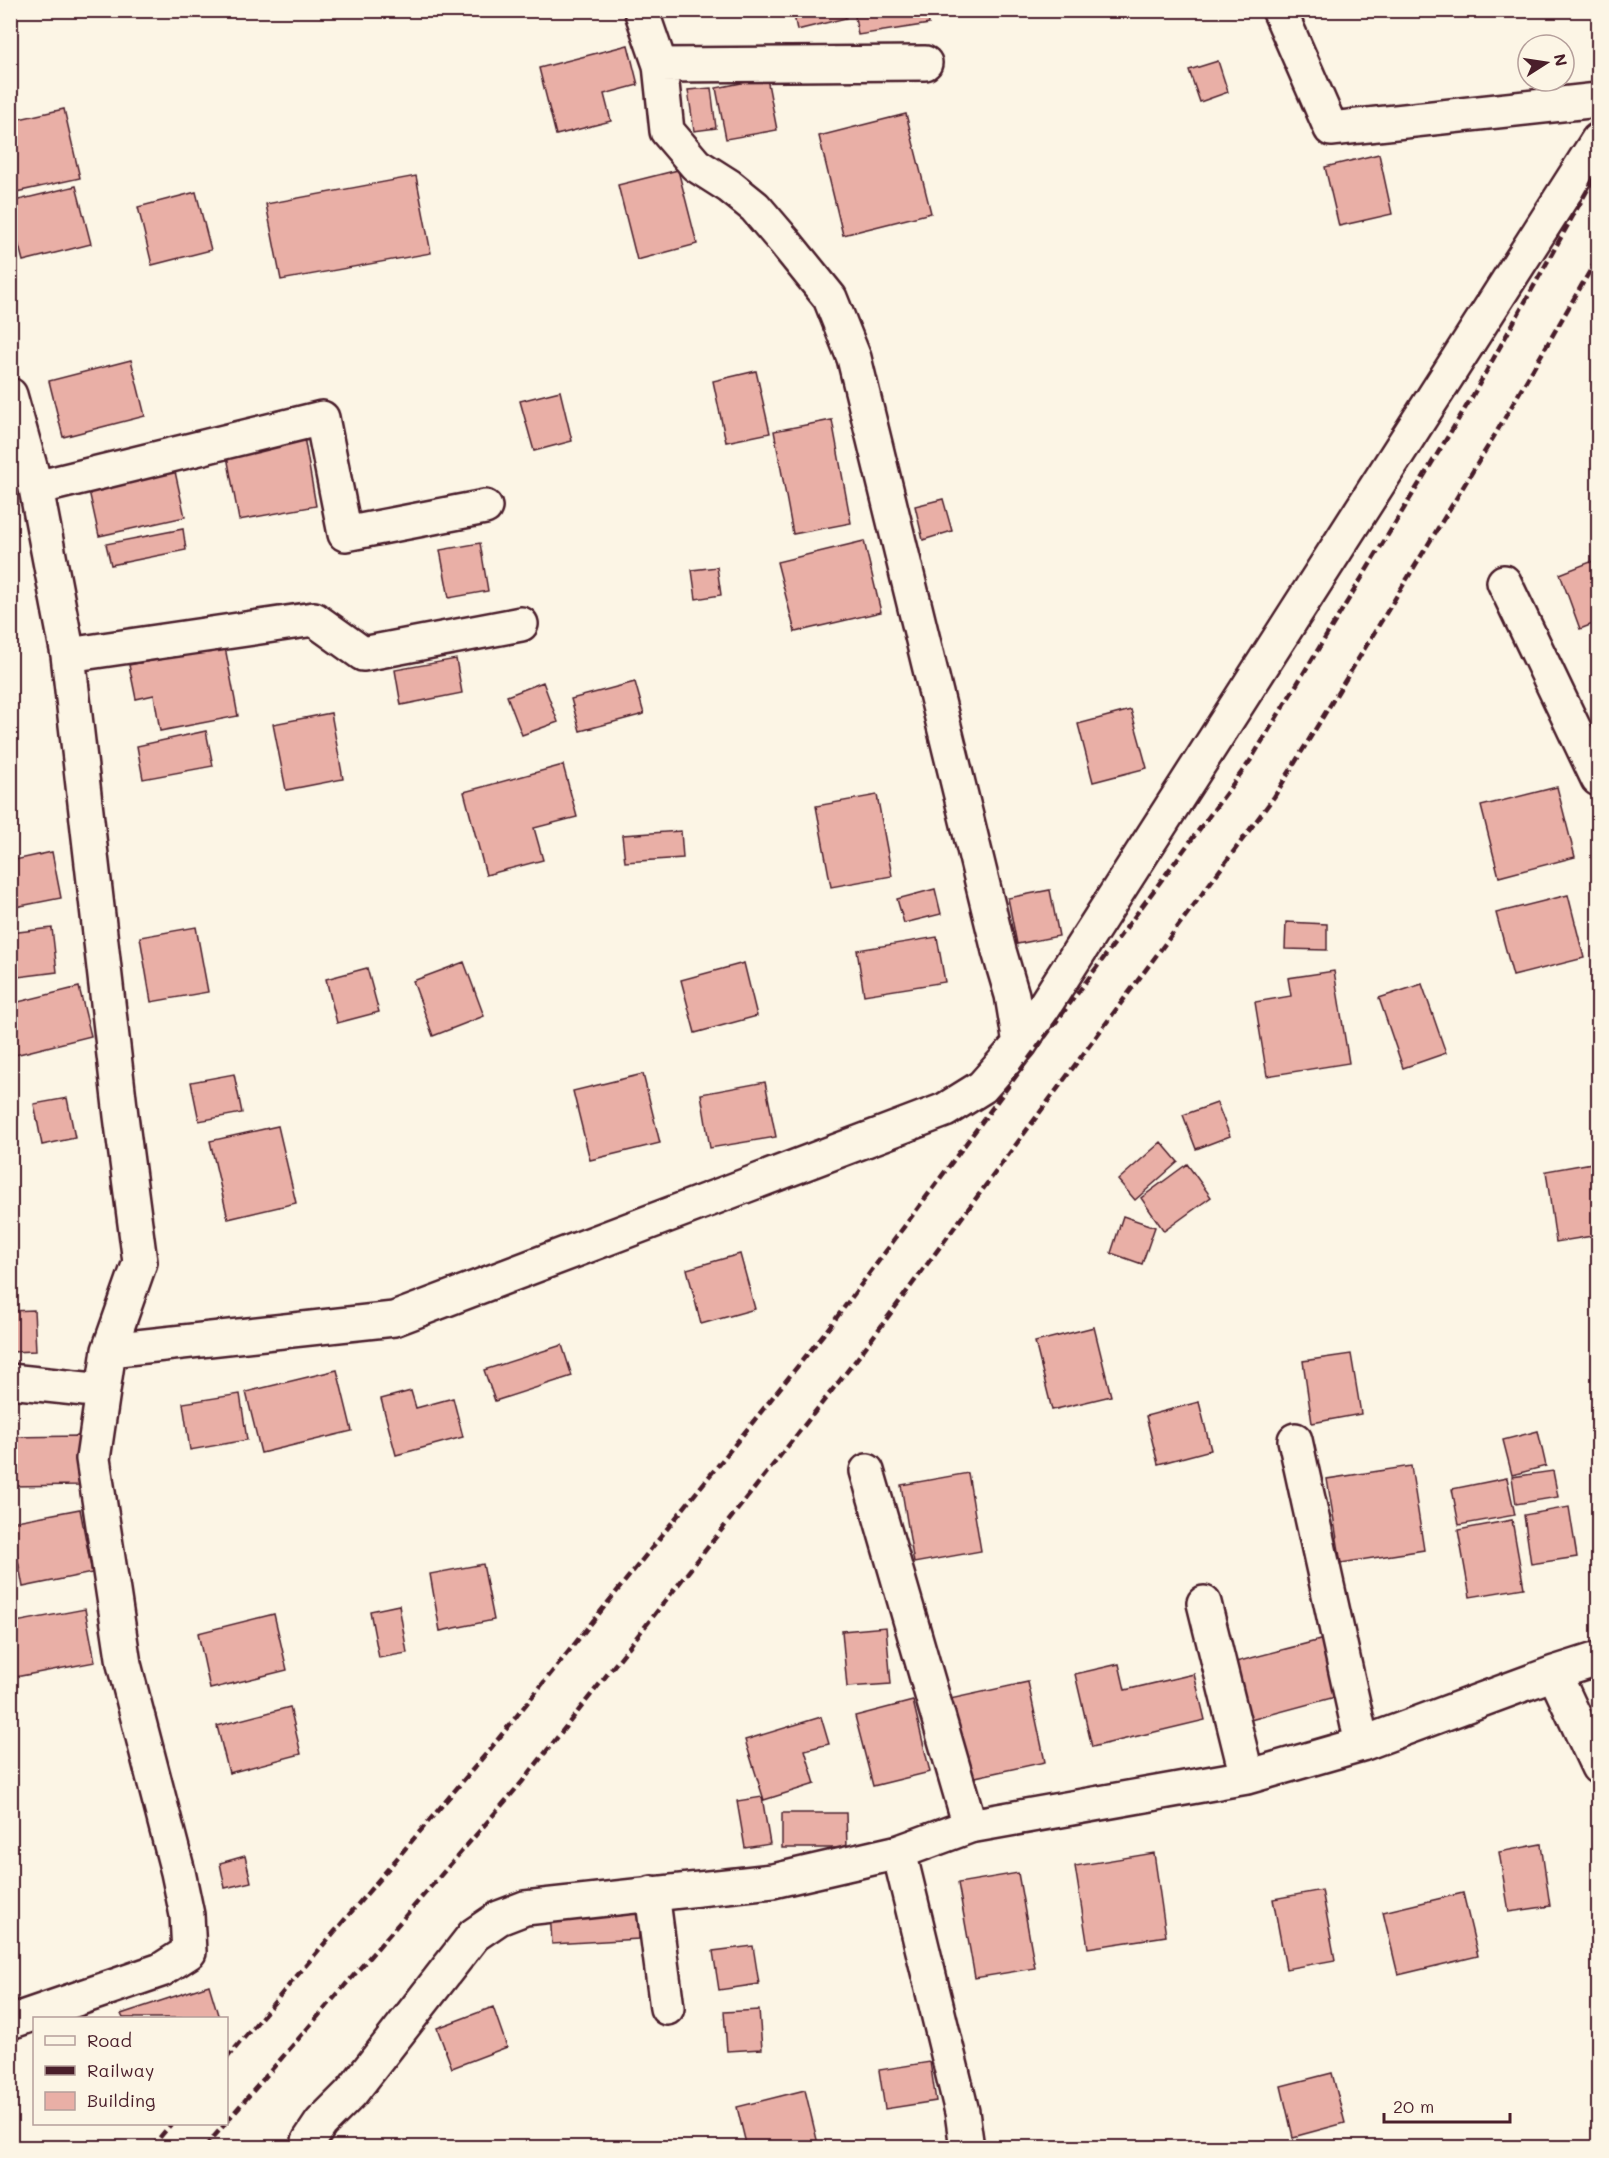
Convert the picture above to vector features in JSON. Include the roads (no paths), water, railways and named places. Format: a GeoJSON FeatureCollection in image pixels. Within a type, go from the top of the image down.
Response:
{"type":"FeatureCollection","features":[{"type":"Feature","properties":{"kind":"street"},"geometry":{"type":"LineString","coordinates":[[641,10],[660,65],[667,131],[696,165],[729,186],[755,207],[830,298],[855,358],[999,951],[1012,995],[1020,1044]]}},
{"type":"Feature","properties":{"kind":"street"},"geometry":{"type":"LineString","coordinates":[[1279,10],[1331,129],[1599,100]]}},
{"type":"Feature","properties":{"kind":"street"},"geometry":{"type":"LineString","coordinates":[[660,65],[925,63]]}},
{"type":"Feature","properties":{"kind":"street"},"geometry":{"type":"LineString","coordinates":[[109,1350],[394,1319],[945,1110],[982,1087],[1020,1044],[1599,140]]}},
{"type":"Feature","properties":{"kind":"street"},"geometry":{"type":"LineString","coordinates":[[10,395],[36,488],[68,655],[140,1262],[109,1350],[93,1459],[122,1653],[178,1872],[187,1915],[189,1952],[161,1970],[10,2022]]}},
{"type":"Feature","properties":{"kind":"street"},"geometry":{"type":"LineString","coordinates":[[36,488],[322,418],[345,534],[485,507]]}},
{"type":"Feature","properties":{"kind":"street"},"geometry":{"type":"LineString","coordinates":[[1504,582],[1599,779]]}},
{"type":"Feature","properties":{"kind":"street"},"geometry":{"type":"LineString","coordinates":[[68,655],[314,619],[363,654],[521,624]]}},
{"type":"Feature","properties":{"kind":"street"},"geometry":{"type":"LineString","coordinates":[[10,1381],[103,1391]]}},
{"type":"Feature","properties":{"kind":"street"},"geometry":{"type":"LineString","coordinates":[[1295,1440],[1362,1744]]}},
{"type":"Feature","properties":{"kind":"street"},"geometry":{"type":"LineString","coordinates":[[867,1471],[970,1826]]}},
{"type":"Feature","properties":{"kind":"street"},"geometry":{"type":"LineString","coordinates":[[1204,1603],[1247,1777]]}},
{"type":"Feature","properties":{"kind":"street"},"geometry":{"type":"LineString","coordinates":[[311,2148],[309,2141],[321,2123],[351,2092],[474,1935],[499,1918],[525,1908],[773,1881],[899,1852],[970,1826],[1247,1777],[1362,1744],[1554,1672],[1599,1659]]}},
{"type":"Feature","properties":{"kind":"street"},"geometry":{"type":"LineString","coordinates":[[1554,1672],[1599,1767]]}},
{"type":"Feature","properties":{"kind":"street"},"geometry":{"type":"LineString","coordinates":[[899,1852],[962,2112],[967,2148]]}},
{"type":"Feature","properties":{"kind":"street"},"geometry":{"type":"LineString","coordinates":[[652,1893],[667,2008]]}},
{"type":"Feature","properties":{"kind":"railway"},"geometry":{"type":"LineString","coordinates":[[228,2057],[491,1748],[834,1321],[1250,761],[1472,397],[1598,171]]}},
{"type":"Feature","properties":{"kind":"railway"},"geometry":{"type":"LineString","coordinates":[[228,2120],[522,1782],[856,1360],[1274,797],[1496,433],[1598,257]]}},
{"type":"Feature","properties":{"kind":"railway"},"geometry":{"type":"LineString","coordinates":[[151,2148],[170,2125]]}},
{"type":"Feature","properties":{"kind":"railway"},"geometry":{"type":"LineString","coordinates":[[204,2148],[224,2125]]}}]}
